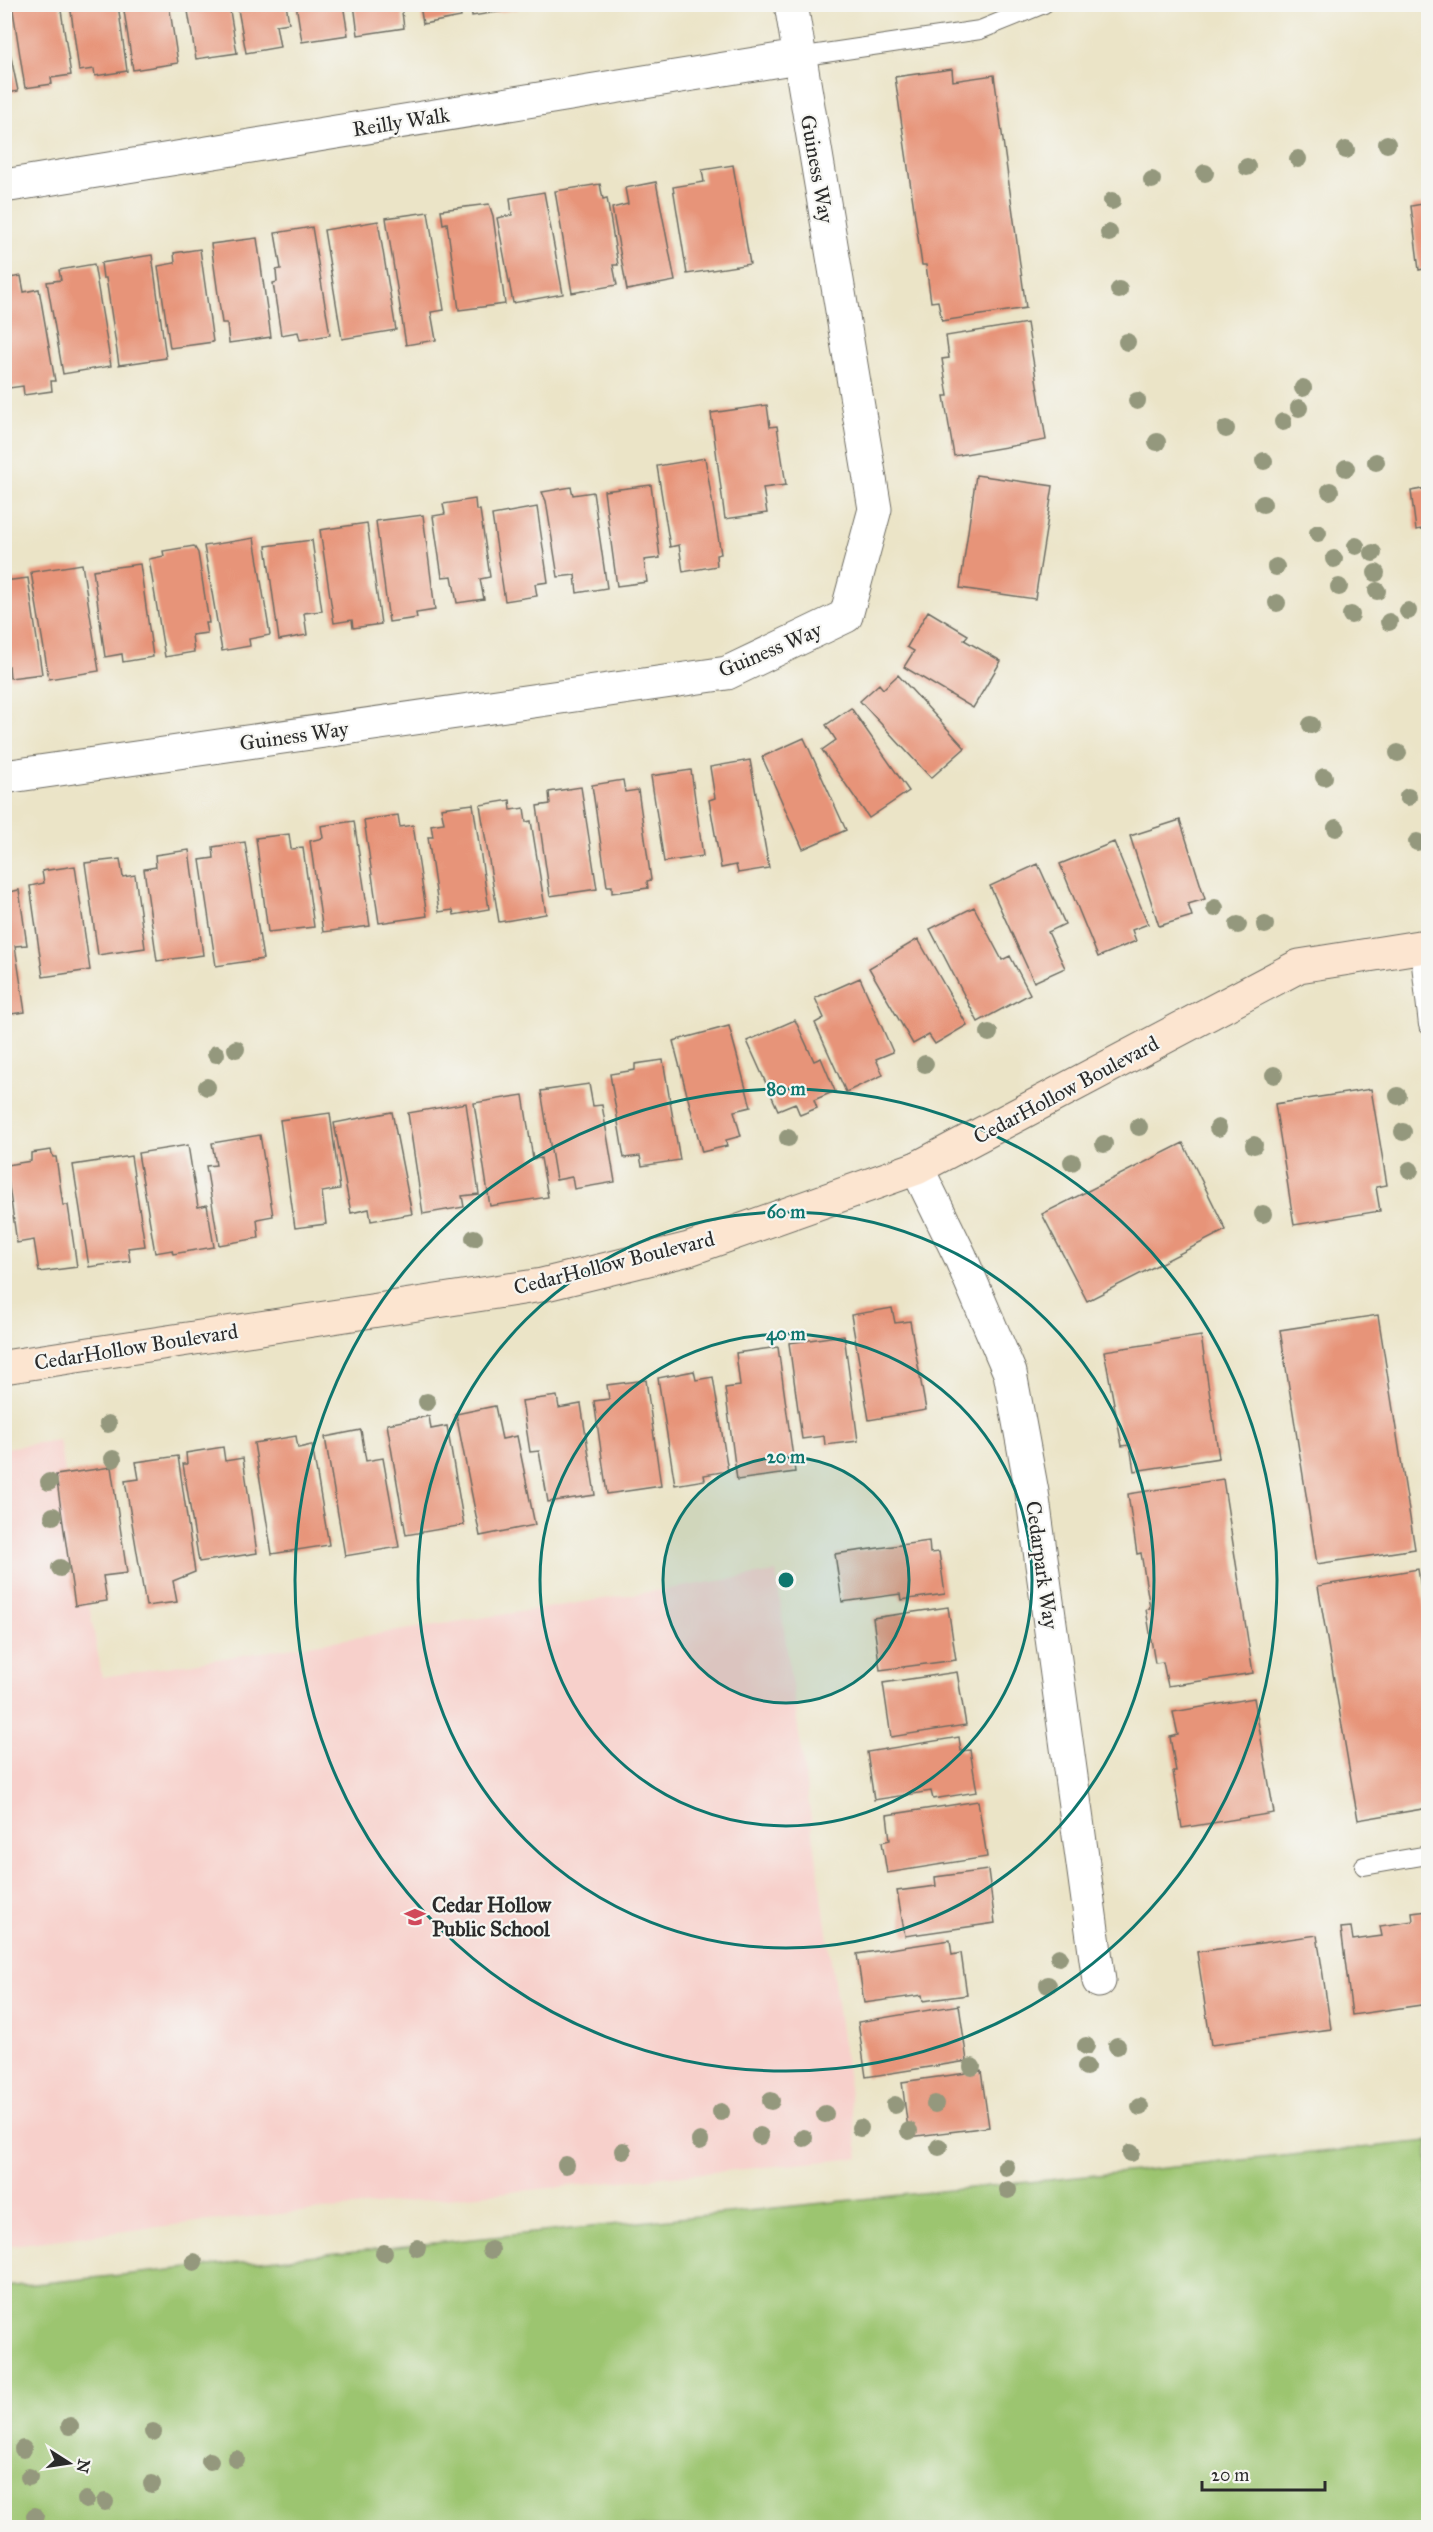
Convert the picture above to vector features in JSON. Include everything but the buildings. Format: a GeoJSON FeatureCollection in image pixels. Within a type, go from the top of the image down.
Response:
{"type":"FeatureCollection","features":[{"type":"Feature","properties":{"kind":"street","name":"Guiness Way"},"geometry":{"type":"LineString","coordinates":[[4,777],[727,674],[846,616],[875,509],[791,4]]}},
{"type":"Feature","properties":{"kind":"street","name":"Reilly Walk"},"geometry":{"type":"LineString","coordinates":[[4,186],[798,57]]}},
{"type":"Feature","properties":{"kind":"street","name":"CedarHollow Boulevard"},"geometry":{"type":"LineString","coordinates":[[4,1367],[542,1285],[689,1249],[917,1168],[1299,966],[1424,946]]}},
{"type":"Feature","properties":{"kind":"street","name":"Cedarpark Way"},"geometry":{"type":"LineString","coordinates":[[917,1168],[960,1256],[1010,1373],[1032,1492],[1099,1981]]}},
{"type":"Feature","properties":{"kind":"lane"},"geometry":{"type":"LineString","coordinates":[[798,57],[980,30],[1044,4]]}},
{"type":"Feature","properties":{"kind":"lane"},"geometry":{"type":"LineString","coordinates":[[1424,946],[1428,1025]]}},
{"type":"Feature","properties":{"kind":"lane"},"geometry":{"type":"LineString","coordinates":[[1364,1866],[1428,1856]]}},
{"type":"Feature","properties":{"kind":"shaded area","name":"Cedar Hollow Public School"},"geometry":{"type":"Polygon","coordinates":[[[59,1440],[102,1677],[776,1572],[859,2158],[198,2222],[5,2246],[5,1448],[59,1440]]]}},
{"type":"Feature","properties":{"kind":"green space"},"geometry":{"type":"Polygon","coordinates":[[[1428,2141],[1428,2527],[5,2527],[5,2287],[1428,2141]]]}},
{"type":"Feature","properties":{"kind":"place","name":"Cedar Hollow Public School"},"geometry":{"type":"Point","coordinates":[415,1917]}}]}
